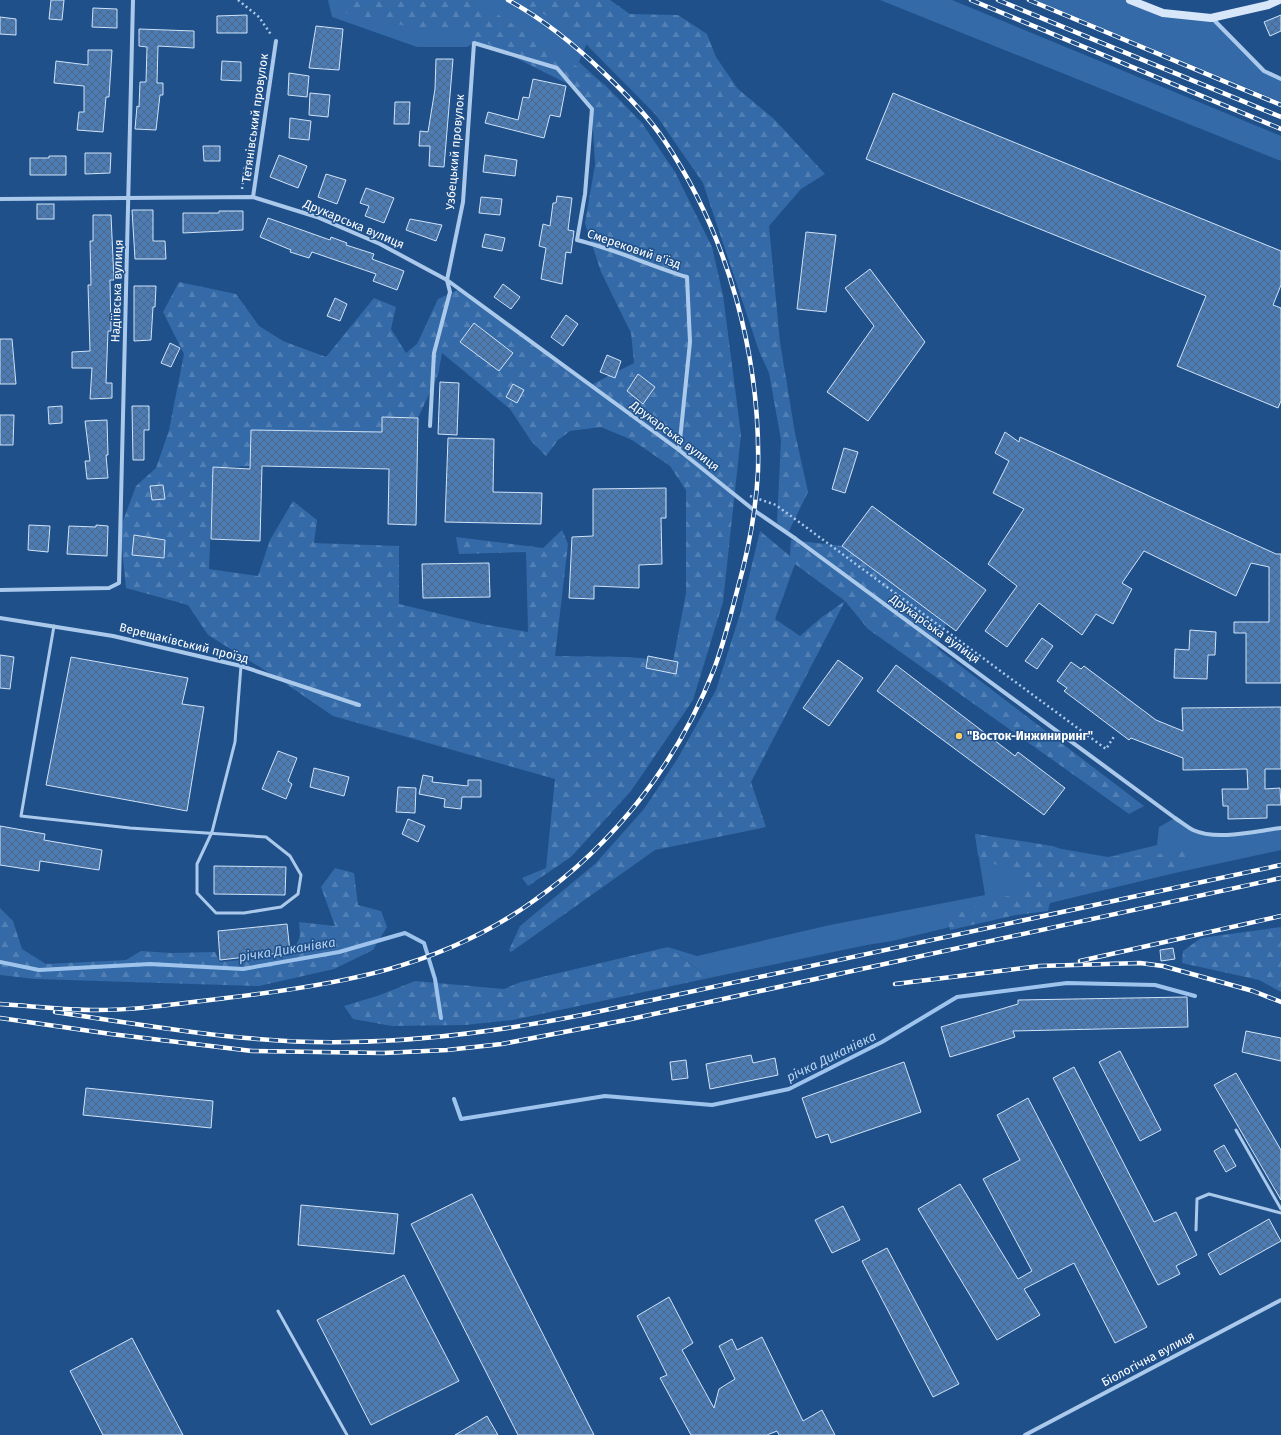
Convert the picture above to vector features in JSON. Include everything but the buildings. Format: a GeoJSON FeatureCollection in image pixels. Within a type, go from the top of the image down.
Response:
{"type":"FeatureCollection","features":[{"type":"Feature","properties":{"kind":"main road"},"geometry":{"type":"LineString","coordinates":[[1130,0],[1163,13],[1211,18],[1268,5],[1279,0]]}},
{"type":"Feature","properties":{"kind":"street","name":"Надіївська вулиця"},"geometry":{"type":"LineString","coordinates":[[1,589],[110,588],[119,583],[133,0]]}},
{"type":"Feature","properties":{"kind":"street"},"geometry":{"type":"LineString","coordinates":[[1211,18],[1264,71],[1281,79]]}},
{"type":"Feature","properties":{"kind":"street","name":"Тетянівський провулок"},"geometry":{"type":"LineString","coordinates":[[253,197],[276,41]]}},
{"type":"Feature","properties":{"kind":"street","name":"Узбецький провулок"},"geometry":{"type":"LineString","coordinates":[[430,426],[434,354],[450,292],[447,280],[462,202],[474,43]]}},
{"type":"Feature","properties":{"kind":"street","name":"Смерековий в'їзд"},"geometry":{"type":"LineString","coordinates":[[474,43],[557,68],[592,109],[585,194],[577,240],[601,246],[653,267],[688,277],[690,342],[679,450]]}},
{"type":"Feature","properties":{"kind":"street","name":"Друкарська вулиця"},"geometry":{"type":"LineString","coordinates":[[0,200],[129,200],[253,197],[317,217],[380,244],[447,280],[679,450],[754,511],[796,539],[1194,831],[1212,835],[1281,828]]}},
{"type":"Feature","properties":{"kind":"street","name":"Верещаківський проїзд"},"geometry":{"type":"LineString","coordinates":[[0,618],[113,636],[241,666],[359,705]]}},
{"type":"Feature","properties":{"kind":"street","name":"Біологічна вулиця"},"geometry":{"type":"LineString","coordinates":[[1025,1435],[1281,1300]]}},
{"type":"Feature","properties":{"kind":"lane"},"geometry":{"type":"LineString","coordinates":[[54,626],[21,816],[130,828],[212,832],[266,837],[290,856],[301,875],[298,894],[280,907],[244,913],[216,913],[197,893],[197,864],[212,832],[235,742],[241,666]]}},
{"type":"Feature","properties":{"kind":"lane"},"geometry":{"type":"LineString","coordinates":[[1236,1130],[1281,1209]]}},
{"type":"Feature","properties":{"kind":"lane"},"geometry":{"type":"LineString","coordinates":[[1196,1230],[1197,1199],[1209,1194],[1281,1213]]}},
{"type":"Feature","properties":{"kind":"lane"},"geometry":{"type":"LineString","coordinates":[[278,1311],[347,1435]]}},
{"type":"Feature","properties":{"kind":"path"},"geometry":{"type":"LineString","coordinates":[[238,0],[259,17],[276,41]]}},
{"type":"Feature","properties":{"kind":"path"},"geometry":{"type":"LineString","coordinates":[[241,198],[245,166]]}},
{"type":"Feature","properties":{"kind":"path"},"geometry":{"type":"LineString","coordinates":[[748,495],[776,505],[1106,749],[1115,735]]}},
{"type":"Feature","properties":{"kind":"green space"},"geometry":{"type":"Polygon","coordinates":[[[328,0],[605,0],[579,62],[602,83],[592,109],[554,68],[474,43],[467,47],[417,47],[332,17],[328,0]]]}},
{"type":"Feature","properties":{"kind":"green space"},"geometry":{"type":"Polygon","coordinates":[[[338,0],[468,0],[482,4],[605,85],[642,123],[675,172],[712,247],[723,295],[741,435],[723,602],[693,700],[631,791],[571,857],[528,886],[522,878],[546,868],[555,779],[333,716],[279,679],[208,635],[188,605],[126,588],[120,529],[136,486],[156,468],[169,430],[184,354],[163,312],[179,282],[236,294],[259,326],[283,341],[326,357],[374,298],[396,307],[391,329],[406,353],[417,344],[438,299],[460,289],[591,385],[634,363],[631,333],[601,272],[585,223],[595,165],[592,109],[572,86],[462,31],[431,31],[347,14],[338,0]],[[442,353],[438,375],[418,418],[382,432],[251,430],[250,466],[213,468],[209,569],[258,576],[270,540],[293,501],[317,520],[314,543],[399,546],[399,604],[482,624],[528,632],[526,552],[459,554],[456,537],[543,548],[562,530],[568,544],[555,656],[628,657],[673,661],[686,593],[686,490],[670,466],[632,440],[601,427],[570,431],[558,440],[546,456],[531,441],[510,409],[442,353]]]}},
{"type":"Feature","properties":{"kind":"green space"},"geometry":{"type":"Polygon","coordinates":[[[518,0],[610,0],[630,14],[678,15],[707,34],[716,57],[738,89],[774,119],[825,174],[801,189],[769,226],[780,342],[795,433],[808,492],[788,533],[777,522],[781,440],[769,373],[759,351],[703,183],[656,115],[571,29],[518,0]]]}},
{"type":"Feature","properties":{"kind":"green space"},"geometry":{"type":"Polygon","coordinates":[[[880,0],[952,0],[1281,136],[1281,161],[880,0]]]}},
{"type":"Feature","properties":{"kind":"green space"},"geometry":{"type":"Polygon","coordinates":[[[1035,0],[1130,0],[1163,13],[1211,18],[1264,71],[1281,78],[1281,102],[1035,0]]]}},
{"type":"Feature","properties":{"kind":"green space"},"geometry":{"type":"Polygon","coordinates":[[[760,531],[790,556],[791,540],[842,546],[946,624],[937,648],[1144,806],[1129,814],[868,629],[845,601],[751,782],[766,827],[655,850],[511,952],[509,950],[520,926],[595,864],[644,809],[678,758],[716,690],[740,614],[760,531]],[[795,564],[775,619],[800,636],[822,617],[845,601],[795,564]]]}},
{"type":"Feature","properties":{"kind":"green space"},"geometry":{"type":"Polygon","coordinates":[[[1175,818],[1194,831],[1212,835],[1281,828],[1281,850],[1175,873],[892,941],[709,978],[668,947],[697,956],[830,925],[985,895],[975,834],[1108,857],[1157,845],[1159,827],[1175,818]]]}},
{"type":"Feature","properties":{"kind":"green space"},"geometry":{"type":"Polygon","coordinates":[[[975,834],[1053,846],[1088,860],[1116,856],[1152,855],[1186,850],[1183,869],[1160,872],[1099,889],[1082,886],[1054,887],[1048,911],[1016,915],[950,930],[947,916],[1025,890],[1005,869],[978,856],[975,834]]]}},
{"type":"Feature","properties":{"kind":"green space"},"geometry":{"type":"Polygon","coordinates":[[[335,868],[354,873],[358,905],[381,911],[387,927],[373,950],[334,969],[259,986],[35,979],[0,975],[0,908],[13,921],[22,949],[46,964],[126,960],[141,951],[171,953],[215,952],[220,962],[292,955],[300,936],[299,922],[335,926],[321,887],[335,868]]]}},
{"type":"Feature","properties":{"kind":"green space"},"geometry":{"type":"Polygon","coordinates":[[[1281,927],[1281,992],[1259,980],[1182,963],[1183,951],[1201,938],[1281,927]]]}},
{"type":"Feature","properties":{"kind":"green space"},"geometry":{"type":"Polygon","coordinates":[[[668,947],[709,978],[513,1020],[465,1025],[392,1026],[353,1019],[344,1006],[380,995],[415,981],[504,989],[521,982],[668,947]]]}},
{"type":"Feature","properties":{"kind":"waterway","name":"річка Диканівка"},"geometry":{"type":"LineString","coordinates":[[0,962],[39,970],[150,964],[243,969],[339,952],[405,933],[424,943],[435,979],[441,1018]]}},
{"type":"Feature","properties":{"kind":"waterway","name":"річка Диканівка"},"geometry":{"type":"LineString","coordinates":[[454,1099],[461,1119],[605,1096],[712,1105],[789,1089],[882,1042],[957,997],[1067,983],[1155,985],[1195,996]]}},
{"type":"Feature","properties":{"kind":"railway"},"geometry":{"type":"LineString","coordinates":[[0,1004],[113,1010],[162,1006],[267,993],[308,987],[386,970],[424,958],[461,943],[497,925],[532,902],[562,879],[617,827],[641,799],[662,768],[682,736],[699,703],[714,669],[727,630],[748,547],[757,486],[757,428],[754,385],[736,298],[723,256],[706,216],[687,177],[658,131],[629,97],[583,53],[546,24],[508,0]]}},
{"type":"Feature","properties":{"kind":"railway"},"geometry":{"type":"LineString","coordinates":[[971,0],[1281,129]]}},
{"type":"Feature","properties":{"kind":"railway"},"geometry":{"type":"LineString","coordinates":[[998,0],[1281,117]]}},
{"type":"Feature","properties":{"kind":"railway"},"geometry":{"type":"LineString","coordinates":[[1029,0],[1281,105]]}},
{"type":"Feature","properties":{"kind":"railway"},"geometry":{"type":"LineString","coordinates":[[55,1012],[200,1033],[310,1042],[377,1041],[467,1034],[587,1014],[1281,865]]}},
{"type":"Feature","properties":{"kind":"railway"},"geometry":{"type":"LineString","coordinates":[[0,1018],[111,1034],[252,1051],[383,1053],[447,1050],[502,1044],[631,1019],[1281,878]]}},
{"type":"Feature","properties":{"kind":"railway"},"geometry":{"type":"LineString","coordinates":[[1080,961],[1281,916]]}},
{"type":"Feature","properties":{"kind":"railway"},"geometry":{"type":"LineString","coordinates":[[895,984],[1040,966],[1140,963],[1163,966],[1253,991],[1281,1002]]}},
{"type":"Feature","properties":{"kind":"place","name":"\"Восток-Инжиниринг\""},"geometry":{"type":"Point","coordinates":[959,736]}}]}
